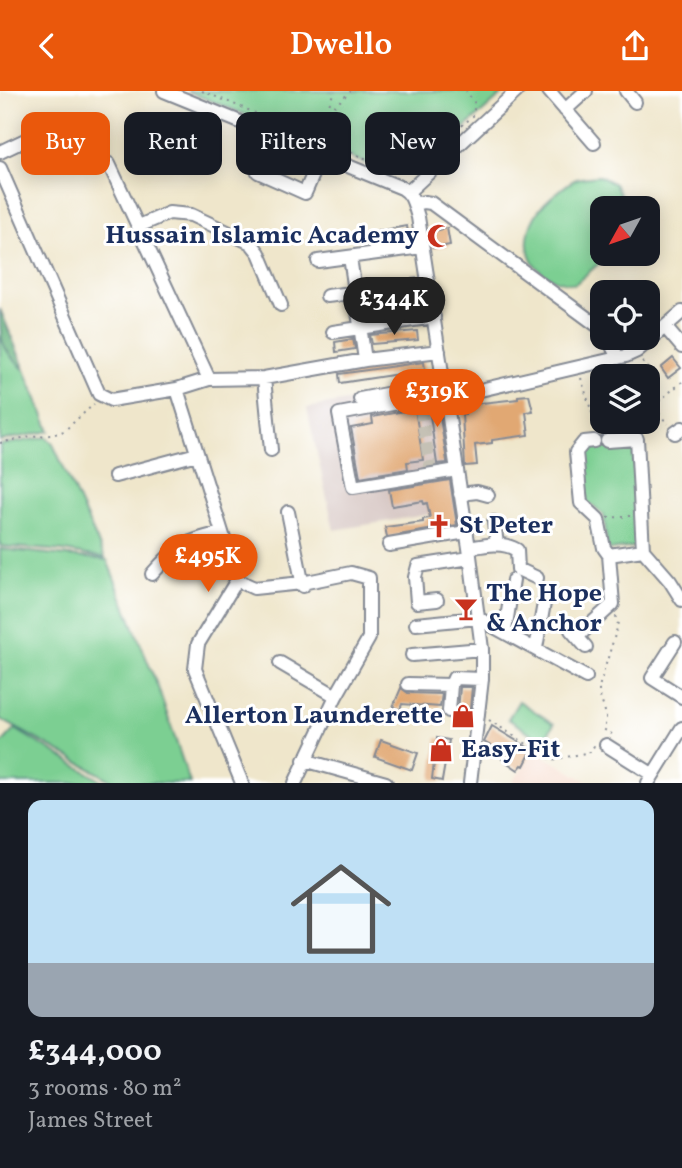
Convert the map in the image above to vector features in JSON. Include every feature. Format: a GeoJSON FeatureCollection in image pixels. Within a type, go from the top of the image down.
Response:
{"type":"FeatureCollection","features":[{"type":"Feature","properties":{"kind":"street"},"geometry":{"type":"LineString","coordinates":[[164,91],[236,117]]}},
{"type":"Feature","properties":{"kind":"street"},"geometry":{"type":"LineString","coordinates":[[408,192],[517,91]]}},
{"type":"Feature","properties":{"kind":"street"},"geometry":{"type":"LineString","coordinates":[[549,91],[594,143]]}},
{"type":"Feature","properties":{"kind":"street"},"geometry":{"type":"LineString","coordinates":[[565,110],[586,91]]}},
{"type":"Feature","properties":{"kind":"street"},"geometry":{"type":"LineString","coordinates":[[626,91],[635,101]]}},
{"type":"Feature","properties":{"kind":"street"},"geometry":{"type":"LineString","coordinates":[[0,152],[42,132],[109,164],[209,379]]}},
{"type":"Feature","properties":{"kind":"street"},"geometry":{"type":"LineString","coordinates":[[351,162],[408,192],[414,204],[434,317],[482,649],[482,679],[470,783]]}},
{"type":"Feature","properties":{"kind":"street"},"geometry":{"type":"LineString","coordinates":[[0,168],[99,394],[107,398],[177,389],[209,379],[264,378],[365,360],[439,351]]}},
{"type":"Feature","properties":{"kind":"street"},"geometry":{"type":"LineString","coordinates":[[265,175],[305,193],[314,175]]}},
{"type":"Feature","properties":{"kind":"street"},"geometry":{"type":"LineString","coordinates":[[414,204],[431,203],[590,320]]}},
{"type":"Feature","properties":{"kind":"street"},"geometry":{"type":"LineString","coordinates":[[139,226],[169,213],[191,215],[251,243],[259,253],[281,305]]}},
{"type":"Feature","properties":{"kind":"street"},"geometry":{"type":"LineString","coordinates":[[318,261],[422,247]]}},
{"type":"Feature","properties":{"kind":"street"},"geometry":{"type":"LineString","coordinates":[[350,257],[365,360]]}},
{"type":"Feature","properties":{"kind":"street"},"geometry":{"type":"LineString","coordinates":[[327,296],[428,284]]}},
{"type":"Feature","properties":{"kind":"street"},"geometry":{"type":"LineString","coordinates":[[446,398],[632,353],[682,313]]}},
{"type":"Feature","properties":{"kind":"street"},"geometry":{"type":"LineString","coordinates":[[333,332],[434,317]]}},
{"type":"Feature","properties":{"kind":"street"},"geometry":{"type":"LineString","coordinates":[[665,327],[682,347]]}},
{"type":"Feature","properties":{"kind":"street"},"geometry":{"type":"LineString","coordinates":[[614,350],[618,358]]}},
{"type":"Feature","properties":{"kind":"street"},"geometry":{"type":"LineString","coordinates":[[264,378],[271,450]]}},
{"type":"Feature","properties":{"kind":"street"},"geometry":{"type":"LineString","coordinates":[[360,399],[443,383]]}},
{"type":"Feature","properties":{"kind":"street"},"geometry":{"type":"LineString","coordinates":[[177,389],[237,580],[254,588],[302,585],[351,573],[369,578],[369,638],[336,696],[295,783]]}},
{"type":"Feature","properties":{"kind":"street"},"geometry":{"type":"LineString","coordinates":[[419,399],[339,414],[353,487],[457,470]]}},
{"type":"Feature","properties":{"kind":"street"},"geometry":{"type":"LineString","coordinates":[[586,647],[574,633],[613,604],[610,555],[604,548],[598,519],[581,503],[576,452],[584,442],[637,439],[643,550],[670,581],[682,600]]}},
{"type":"Feature","properties":{"kind":"street"},"geometry":{"type":"LineString","coordinates":[[115,476],[197,454]]}},
{"type":"Feature","properties":{"kind":"street"},"geometry":{"type":"LineString","coordinates":[[460,494],[477,492],[488,495]]}},
{"type":"Feature","properties":{"kind":"street"},"geometry":{"type":"LineString","coordinates":[[288,512],[302,585]]}},
{"type":"Feature","properties":{"kind":"street"},"geometry":{"type":"LineString","coordinates":[[494,522],[497,544]]}},
{"type":"Feature","properties":{"kind":"street"},"geometry":{"type":"LineString","coordinates":[[388,545],[466,532]]}},
{"type":"Feature","properties":{"kind":"street"},"geometry":{"type":"LineString","coordinates":[[152,574],[171,552],[186,543],[222,533]]}},
{"type":"Feature","properties":{"kind":"street"},"geometry":{"type":"LineString","coordinates":[[437,600],[417,602],[415,576],[418,566],[497,544],[515,547],[518,569],[537,578]]}},
{"type":"Feature","properties":{"kind":"street"},"geometry":{"type":"LineString","coordinates":[[610,555],[643,550]]}},
{"type":"Feature","properties":{"kind":"street"},"geometry":{"type":"LineString","coordinates":[[670,581],[682,573]]}},
{"type":"Feature","properties":{"kind":"street"},"geometry":{"type":"LineString","coordinates":[[237,580],[198,644],[195,669],[242,783]]}},
{"type":"Feature","properties":{"kind":"street"},"geometry":{"type":"LineString","coordinates":[[505,631],[513,580]]}},
{"type":"Feature","properties":{"kind":"street"},"geometry":{"type":"LineString","coordinates":[[536,648],[546,592]]}},
{"type":"Feature","properties":{"kind":"street"},"geometry":{"type":"LineString","coordinates":[[416,624],[478,618],[586,677]]}},
{"type":"Feature","properties":{"kind":"street"},"geometry":{"type":"LineString","coordinates":[[412,655],[482,649]]}},
{"type":"Feature","properties":{"kind":"street"},"geometry":{"type":"LineString","coordinates":[[676,649],[652,678],[682,697]]}},
{"type":"Feature","properties":{"kind":"street"},"geometry":{"type":"LineString","coordinates":[[280,663],[336,696]]}},
{"type":"Feature","properties":{"kind":"street"},"geometry":{"type":"LineString","coordinates":[[449,711],[454,678],[482,679]]}},
{"type":"Feature","properties":{"kind":"street"},"geometry":{"type":"LineString","coordinates":[[408,684],[451,685]]}},
{"type":"Feature","properties":{"kind":"street"},"geometry":{"type":"LineString","coordinates":[[607,744],[650,779],[682,728]]}},
{"type":"Feature","properties":{"kind":"street"},"geometry":{"type":"LineString","coordinates":[[304,760],[371,781],[386,783]]}},
{"type":"Feature","properties":{"kind":"path"},"geometry":{"type":"LineString","coordinates":[[202,91],[252,112]]}},
{"type":"Feature","properties":{"kind":"path"},"geometry":{"type":"LineString","coordinates":[[328,111],[334,91]]}},
{"type":"Feature","properties":{"kind":"path"},"geometry":{"type":"LineString","coordinates":[[328,111],[351,91]]}},
{"type":"Feature","properties":{"kind":"path"},"geometry":{"type":"LineString","coordinates":[[351,156],[384,166],[430,154],[474,115],[474,102],[466,91]]}},
{"type":"Feature","properties":{"kind":"path"},"geometry":{"type":"LineString","coordinates":[[632,353],[645,364]]}},
{"type":"Feature","properties":{"kind":"path"},"geometry":{"type":"LineString","coordinates":[[578,368],[593,416],[594,431],[600,439]]}},
{"type":"Feature","properties":{"kind":"path"},"geometry":{"type":"LineString","coordinates":[[660,399],[682,382]]}},
{"type":"Feature","properties":{"kind":"path"},"geometry":{"type":"LineString","coordinates":[[0,443],[64,431],[107,398]]}},
{"type":"Feature","properties":{"kind":"path"},"geometry":{"type":"LineString","coordinates":[[660,414],[679,430]]}},
{"type":"Feature","properties":{"kind":"path"},"geometry":{"type":"LineString","coordinates":[[598,519],[642,515]]}},
{"type":"Feature","properties":{"kind":"path"},"geometry":{"type":"LineString","coordinates":[[478,713],[552,760],[590,752],[594,746],[607,744],[603,729],[607,722],[605,708],[598,697],[618,625],[613,604]]}},
{"type":"Feature","properties":{"kind":"shaded area"},"geometry":{"type":"Polygon","coordinates":[[[440,385],[457,510],[334,530],[307,408],[440,385]]]}},
{"type":"Feature","properties":{"kind":"shaded area"},"geometry":{"type":"Polygon","coordinates":[[[535,751],[590,783],[512,783],[535,751]]]}},
{"type":"Feature","properties":{"kind":"green space"},"geometry":{"type":"Polygon","coordinates":[[[187,91],[506,91],[460,132],[460,112],[365,112],[365,163],[351,157],[351,112],[239,112],[187,91]]]}},
{"type":"Feature","properties":{"kind":"green space"},"geometry":{"type":"Polygon","coordinates":[[[599,176],[615,184],[621,196],[590,196],[590,266],[596,266],[575,284],[555,280],[541,272],[532,260],[528,247],[534,217],[545,203],[580,178],[599,176]]]}},
{"type":"Feature","properties":{"kind":"green space"},"geometry":{"type":"Polygon","coordinates":[[[0,309],[25,370],[3,343],[0,309]]]}},
{"type":"Feature","properties":{"kind":"green space"},"geometry":{"type":"Polygon","coordinates":[[[0,338],[13,359],[25,370],[50,431],[0,441],[0,338]]]}},
{"type":"Feature","properties":{"kind":"green space"},"geometry":{"type":"Polygon","coordinates":[[[46,437],[52,442],[105,558],[63,551],[0,546],[0,445],[46,437]]]}},
{"type":"Feature","properties":{"kind":"green space"},"geometry":{"type":"Polygon","coordinates":[[[635,446],[636,535],[641,540],[639,546],[611,550],[607,546],[604,515],[591,504],[587,505],[585,466],[582,465],[581,454],[586,447],[635,446]]]}},
{"type":"Feature","properties":{"kind":"green space"},"geometry":{"type":"Polygon","coordinates":[[[0,549],[107,560],[159,690],[190,783],[116,783],[0,719],[0,549]]]}},
{"type":"Feature","properties":{"kind":"green space"},"geometry":{"type":"Polygon","coordinates":[[[519,701],[554,724],[543,741],[508,719],[519,701]]]}},
{"type":"Feature","properties":{"kind":"green space"},"geometry":{"type":"Polygon","coordinates":[[[15,729],[105,783],[0,783],[0,745],[15,729]]]}},
{"type":"Feature","properties":{"kind":"building"},"geometry":{"type":"Polygon","coordinates":[[[407,226],[409,239],[380,243],[378,231],[407,226]]]}},
{"type":"Feature","properties":{"kind":"building","name":"Hussain Islamic Academy"},"geometry":{"type":"Polygon","coordinates":[[[447,228],[450,245],[433,248],[430,232],[447,228]]]}},
{"type":"Feature","properties":{"kind":"building"},"geometry":{"type":"Polygon","coordinates":[[[417,331],[418,340],[372,344],[370,335],[417,331]]]}},
{"type":"Feature","properties":{"kind":"building"},"geometry":{"type":"Polygon","coordinates":[[[353,339],[355,349],[336,352],[335,342],[353,339]]]}},
{"type":"Feature","properties":{"kind":"building"},"geometry":{"type":"Polygon","coordinates":[[[673,358],[681,368],[668,378],[661,368],[673,358]]]}},
{"type":"Feature","properties":{"kind":"building"},"geometry":{"type":"Polygon","coordinates":[[[424,362],[425,370],[340,383],[339,374],[424,362]]]}},
{"type":"Feature","properties":{"kind":"building"},"geometry":{"type":"Polygon","coordinates":[[[436,393],[447,461],[437,464],[427,395],[436,393]]]}},
{"type":"Feature","properties":{"kind":"building"},"geometry":{"type":"Polygon","coordinates":[[[529,395],[533,411],[526,412],[529,435],[475,445],[477,465],[465,466],[462,414],[465,414],[464,405],[518,399],[518,396],[529,395]]]}},
{"type":"Feature","properties":{"kind":"building"},"geometry":{"type":"Polygon","coordinates":[[[415,409],[423,460],[407,462],[408,469],[360,477],[351,428],[373,424],[372,417],[415,409]]]}},
{"type":"Feature","properties":{"kind":"building"},"geometry":{"type":"Polygon","coordinates":[[[450,480],[457,525],[387,537],[385,527],[423,522],[423,519],[430,518],[427,503],[424,504],[423,501],[392,506],[389,490],[450,480]]]}},
{"type":"Feature","properties":{"kind":"building"},"geometry":{"type":"Polygon","coordinates":[[[460,687],[472,687],[469,719],[455,717],[458,712],[460,687]]]}},
{"type":"Feature","properties":{"kind":"building"},"geometry":{"type":"Polygon","coordinates":[[[401,688],[408,693],[442,694],[440,707],[402,704],[400,710],[393,707],[401,688]]]}},
{"type":"Feature","properties":{"kind":"building"},"geometry":{"type":"Polygon","coordinates":[[[492,726],[532,750],[524,766],[518,770],[502,759],[505,754],[484,742],[492,726]]]}},
{"type":"Feature","properties":{"kind":"building"},"geometry":{"type":"Polygon","coordinates":[[[437,738],[449,740],[442,781],[432,779],[437,738]]]}},
{"type":"Feature","properties":{"kind":"building"},"geometry":{"type":"Polygon","coordinates":[[[381,740],[418,753],[412,770],[375,757],[381,740]]]}},
{"type":"Feature","properties":{"kind":"tunnel"},"geometry":{"type":"LineString","coordinates":[[431,473],[419,399],[445,394]]}},
{"type":"Feature","properties":{"kind":"place","name":"Hussain Islamic Academy"},"geometry":{"type":"Point","coordinates":[439,236]}},
{"type":"Feature","properties":{"kind":"place","name":"St Peter"},"geometry":{"type":"Point","coordinates":[439,526]}},
{"type":"Feature","properties":{"kind":"place","name":"The Hope & Anchor"},"geometry":{"type":"Point","coordinates":[466,609]}},
{"type":"Feature","properties":{"kind":"place","name":"Allerton Launderette"},"geometry":{"type":"Point","coordinates":[463,716]}},
{"type":"Feature","properties":{"kind":"place","name":"Easy-Fit"},"geometry":{"type":"Point","coordinates":[441,750]}}]}
